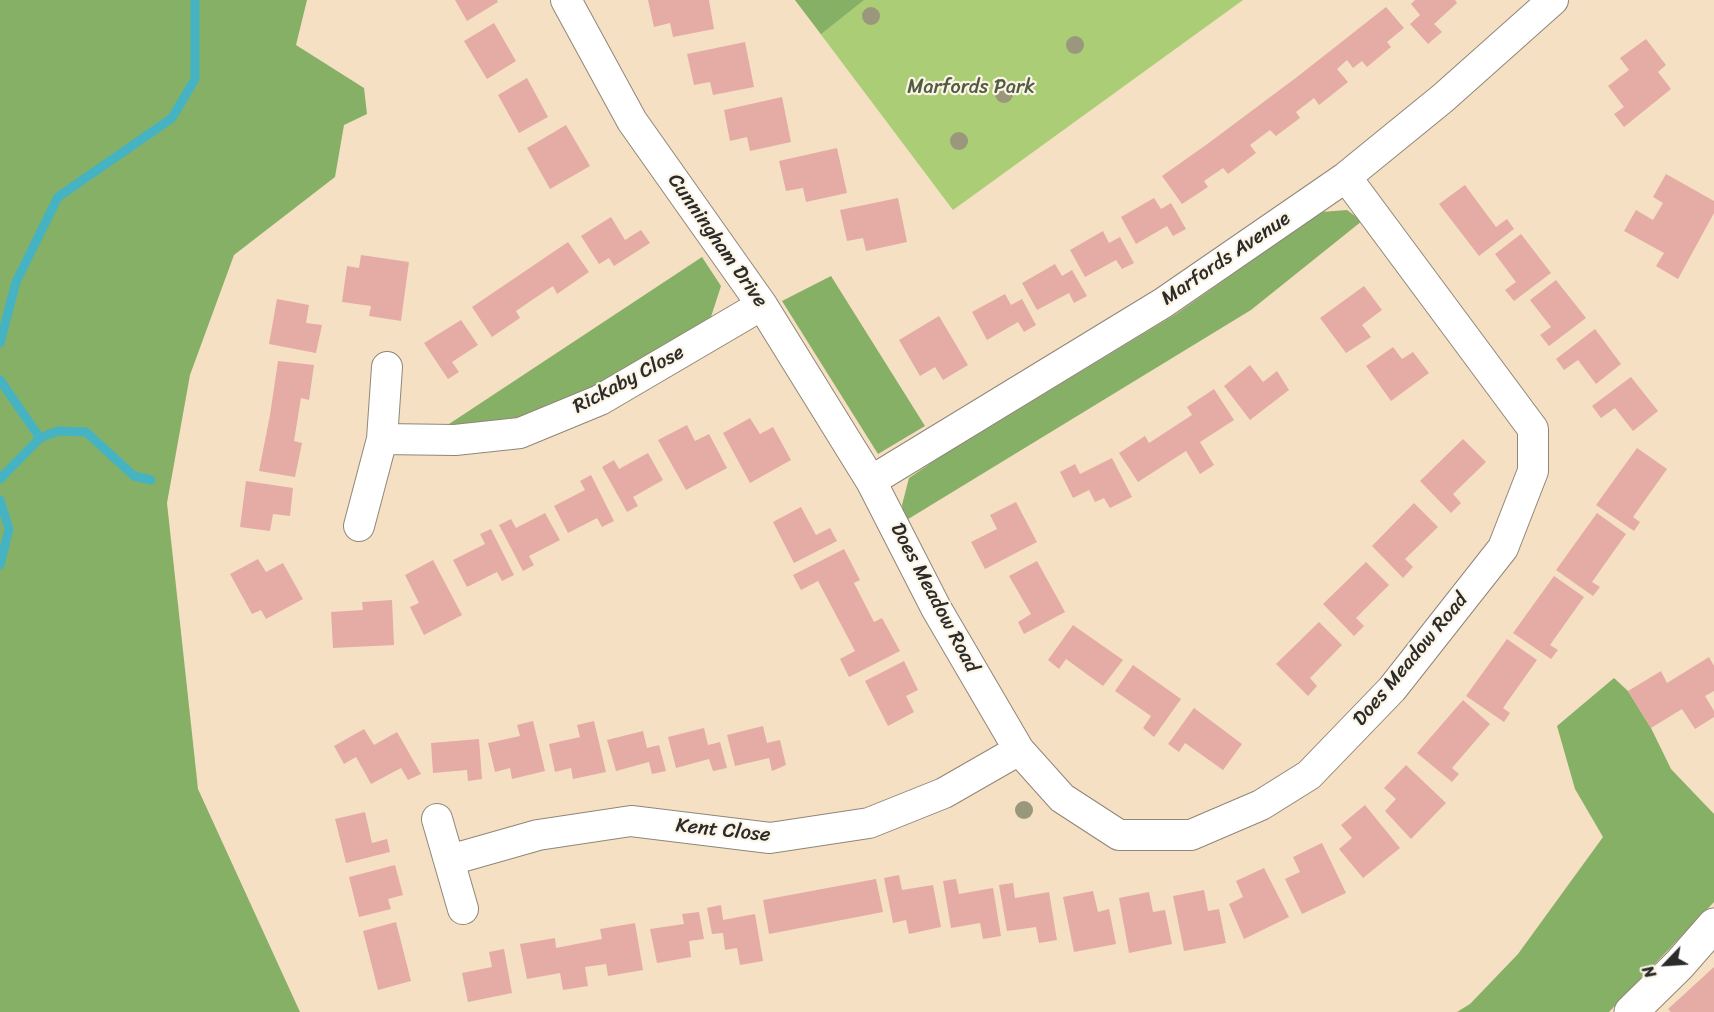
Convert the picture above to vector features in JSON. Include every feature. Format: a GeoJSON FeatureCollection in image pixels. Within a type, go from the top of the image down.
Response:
{"type":"FeatureCollection","features":[{"type":"Feature","properties":{"kind":"street","name":"Cunningham Drive"},"geometry":{"type":"LineString","coordinates":[[566,0],[632,121],[762,305],[872,481]]}},
{"type":"Feature","properties":{"kind":"street","name":"Marfords Avenue"},"geometry":{"type":"LineString","coordinates":[[872,481],[1163,303],[1346,177],[1443,98],[1553,0]]}},
{"type":"Feature","properties":{"kind":"street","name":"Does Meadow Road"},"geometry":{"type":"LineString","coordinates":[[872,481],[936,608],[1019,750],[1062,798],[1119,835],[1191,835],[1260,806],[1309,775],[1392,689],[1503,548],[1533,471],[1533,429],[1346,177]]}},
{"type":"Feature","properties":{"kind":"street","name":"Rickaby Close"},"geometry":{"type":"LineString","coordinates":[[382,439],[455,440],[520,433],[600,400],[762,305]]}},
{"type":"Feature","properties":{"kind":"street"},"geometry":{"type":"LineString","coordinates":[[359,526],[382,439],[387,367]]}},
{"type":"Feature","properties":{"kind":"street","name":"Kent Close"},"geometry":{"type":"LineString","coordinates":[[450,860],[537,835],[631,821],[770,838],[869,823],[944,793],[1019,750]]}},
{"type":"Feature","properties":{"kind":"street"},"geometry":{"type":"LineString","coordinates":[[437,819],[463,909]]}},
{"type":"Feature","properties":{"kind":"street"},"geometry":{"type":"LineString","coordinates":[[1630,1012],[1679,965],[1714,925]]}},
{"type":"Feature","properties":{"kind":"green space"},"geometry":{"type":"Polygon","coordinates":[[[0,0],[307,0],[296,45],[364,88],[367,114],[344,125],[335,177],[234,255],[190,375],[167,503],[198,789],[300,1012],[0,1012],[0,0]]]}},
{"type":"Feature","properties":{"kind":"green space","name":"Marfords Park"},"geometry":{"type":"Polygon","coordinates":[[[795,0],[1243,0],[953,210],[795,0]]]}},
{"type":"Feature","properties":{"kind":"green space"},"geometry":{"type":"Polygon","coordinates":[[[795,0],[864,0],[821,34],[795,0]]]}},
{"type":"Feature","properties":{"kind":"green space"},"geometry":{"type":"Polygon","coordinates":[[[1347,210],[1362,221],[1251,310],[905,521],[902,505],[909,478],[1176,314],[1321,212],[1347,210]]]}},
{"type":"Feature","properties":{"kind":"green space"},"geometry":{"type":"Polygon","coordinates":[[[702,257],[721,286],[710,320],[630,373],[537,418],[473,429],[449,424],[702,257]]]}},
{"type":"Feature","properties":{"kind":"green space"},"geometry":{"type":"Polygon","coordinates":[[[831,276],[925,426],[878,454],[782,301],[831,276]]]}},
{"type":"Feature","properties":{"kind":"green space"},"geometry":{"type":"Polygon","coordinates":[[[1614,678],[1628,691],[1651,728],[1671,769],[1714,814],[1714,902],[1609,1012],[1457,1012],[1470,1004],[1518,954],[1603,837],[1575,789],[1557,726],[1614,678]]]}},
{"type":"Feature","properties":{"kind":"building"},"geometry":{"type":"Polygon","coordinates":[[[455,0],[497,0],[498,2],[467,21],[455,0]]]}},
{"type":"Feature","properties":{"kind":"building"},"geometry":{"type":"Polygon","coordinates":[[[648,0],[709,0],[714,29],[673,37],[670,23],[654,27],[648,0]]]}},
{"type":"Feature","properties":{"kind":"building"},"geometry":{"type":"Polygon","coordinates":[[[1415,0],[1455,0],[1457,3],[1434,24],[1442,32],[1428,44],[1410,24],[1420,15],[1411,4],[1415,0]]]}},
{"type":"Feature","properties":{"kind":"building"},"geometry":{"type":"Polygon","coordinates":[[[1386,7],[1404,28],[1387,42],[1391,47],[1367,67],[1362,61],[1353,68],[1347,60],[1337,69],[1348,82],[1319,105],[1314,98],[1296,112],[1300,118],[1276,136],[1270,130],[1250,145],[1256,153],[1228,174],[1223,168],[1204,181],[1208,187],[1182,204],[1162,176],[1297,77],[1386,7]]]}},
{"type":"Feature","properties":{"kind":"building"},"geometry":{"type":"Polygon","coordinates":[[[494,23],[516,61],[487,79],[464,41],[494,23]]]}},
{"type":"Feature","properties":{"kind":"building"},"geometry":{"type":"Polygon","coordinates":[[[1646,39],[1666,65],[1658,72],[1671,89],[1624,127],[1614,114],[1624,107],[1608,86],[1629,70],[1620,58],[1646,39]]]}},
{"type":"Feature","properties":{"kind":"building"},"geometry":{"type":"Polygon","coordinates":[[[745,42],[754,87],[713,95],[710,82],[694,85],[687,54],[745,42]]]}},
{"type":"Feature","properties":{"kind":"building"},"geometry":{"type":"Polygon","coordinates":[[[527,78],[548,117],[519,133],[498,95],[527,78]]]}},
{"type":"Feature","properties":{"kind":"building"},"geometry":{"type":"Polygon","coordinates":[[[782,97],[791,142],[750,151],[747,137],[730,141],[724,110],[782,97]]]}},
{"type":"Feature","properties":{"kind":"building"},"geometry":{"type":"Polygon","coordinates":[[[566,125],[590,166],[550,189],[527,148],[566,125]]]}},
{"type":"Feature","properties":{"kind":"building"},"geometry":{"type":"Polygon","coordinates":[[[837,148],[847,193],[806,202],[803,188],[786,191],[779,161],[837,148]]]}},
{"type":"Feature","properties":{"kind":"building"},"geometry":{"type":"Polygon","coordinates":[[[1666,174],[1714,201],[1714,213],[1678,279],[1656,266],[1664,253],[1624,231],[1636,210],[1653,220],[1663,203],[1653,197],[1666,174]]]}},
{"type":"Feature","properties":{"kind":"building"},"geometry":{"type":"Polygon","coordinates":[[[1465,185],[1496,227],[1507,219],[1514,229],[1479,256],[1439,204],[1465,185]]]}},
{"type":"Feature","properties":{"kind":"building"},"geometry":{"type":"Polygon","coordinates":[[[898,198],[907,242],[866,251],[863,238],[847,241],[840,210],[898,198]]]}},
{"type":"Feature","properties":{"kind":"building"},"geometry":{"type":"Polygon","coordinates":[[[1154,198],[1161,209],[1171,203],[1186,229],[1173,236],[1167,226],[1136,244],[1121,217],[1154,198]]]}},
{"type":"Feature","properties":{"kind":"building"},"geometry":{"type":"Polygon","coordinates":[[[611,217],[625,240],[641,230],[650,243],[614,266],[609,258],[599,264],[581,236],[611,217]]]}},
{"type":"Feature","properties":{"kind":"building"},"geometry":{"type":"Polygon","coordinates":[[[1103,231],[1109,243],[1120,237],[1134,263],[1122,269],[1116,260],[1085,277],[1070,250],[1103,231]]]}},
{"type":"Feature","properties":{"kind":"building"},"geometry":{"type":"Polygon","coordinates":[[[1521,234],[1551,273],[1514,301],[1505,290],[1516,282],[1495,254],[1521,234]]]}},
{"type":"Feature","properties":{"kind":"building"},"geometry":{"type":"Polygon","coordinates":[[[568,242],[589,272],[557,294],[553,286],[535,298],[516,311],[520,318],[492,337],[472,307],[568,242]]]}},
{"type":"Feature","properties":{"kind":"building"},"geometry":{"type":"Polygon","coordinates":[[[361,255],[409,262],[401,321],[369,316],[371,306],[342,302],[347,266],[359,268],[361,255]]]}},
{"type":"Feature","properties":{"kind":"building"},"geometry":{"type":"Polygon","coordinates":[[[1055,264],[1062,276],[1072,270],[1087,296],[1074,303],[1069,293],[1037,310],[1022,283],[1055,264]]]}},
{"type":"Feature","properties":{"kind":"building"},"geometry":{"type":"Polygon","coordinates":[[[1556,280],[1586,318],[1549,346],[1540,335],[1551,327],[1530,300],[1556,280]]]}},
{"type":"Feature","properties":{"kind":"building"},"geometry":{"type":"Polygon","coordinates":[[[1364,286],[1382,310],[1362,325],[1371,337],[1346,353],[1320,318],[1364,286]]]}},
{"type":"Feature","properties":{"kind":"building"},"geometry":{"type":"Polygon","coordinates":[[[1005,294],[1011,305],[1022,299],[1036,325],[1024,332],[1018,322],[987,340],[972,312],[1005,294]]]}},
{"type":"Feature","properties":{"kind":"building"},"geometry":{"type":"Polygon","coordinates":[[[277,299],[309,305],[306,323],[322,325],[316,353],[269,344],[277,299]]]}},
{"type":"Feature","properties":{"kind":"building"},"geometry":{"type":"Polygon","coordinates":[[[939,316],[968,365],[943,380],[935,367],[920,376],[899,340],[939,316]]]}},
{"type":"Feature","properties":{"kind":"building"},"geometry":{"type":"Polygon","coordinates":[[[461,320],[478,345],[452,362],[459,372],[448,379],[424,343],[461,320]]]}},
{"type":"Feature","properties":{"kind":"building"},"geometry":{"type":"Polygon","coordinates":[[[1595,329],[1621,364],[1596,384],[1578,360],[1564,370],[1556,359],[1595,329]]]}},
{"type":"Feature","properties":{"kind":"building"},"geometry":{"type":"Polygon","coordinates":[[[1393,347],[1402,359],[1413,352],[1429,373],[1391,401],[1366,366],[1393,347]]]}},
{"type":"Feature","properties":{"kind":"building"},"geometry":{"type":"Polygon","coordinates":[[[278,361],[314,365],[309,400],[301,398],[294,441],[302,443],[295,477],[259,471],[278,361]]]}},
{"type":"Feature","properties":{"kind":"building"},"geometry":{"type":"Polygon","coordinates":[[[1250,365],[1263,382],[1277,371],[1289,390],[1250,420],[1224,386],[1250,365]]]}},
{"type":"Feature","properties":{"kind":"building"},"geometry":{"type":"Polygon","coordinates":[[[1631,377],[1658,411],[1633,431],[1615,408],[1601,418],[1592,406],[1631,377]]]}},
{"type":"Feature","properties":{"kind":"building"},"geometry":{"type":"Polygon","coordinates":[[[1214,389],[1234,420],[1200,442],[1214,465],[1200,474],[1186,451],[1138,482],[1119,453],[1145,436],[1149,443],[1192,415],[1187,407],[1214,389]]]}},
{"type":"Feature","properties":{"kind":"building"},"geometry":{"type":"Polygon","coordinates":[[[750,418],[760,434],[773,427],[791,460],[750,483],[723,433],[750,418]]]}},
{"type":"Feature","properties":{"kind":"building"},"geometry":{"type":"Polygon","coordinates":[[[687,425],[695,441],[709,434],[727,468],[686,490],[658,440],[687,425]]]}},
{"type":"Feature","properties":{"kind":"building"},"geometry":{"type":"Polygon","coordinates":[[[1463,439],[1486,462],[1453,494],[1461,503],[1451,513],[1420,481],[1463,439]]]}},
{"type":"Feature","properties":{"kind":"building"},"geometry":{"type":"Polygon","coordinates":[[[1637,448],[1667,469],[1633,517],[1640,522],[1634,531],[1596,505],[1637,448]]]}},
{"type":"Feature","properties":{"kind":"building"},"geometry":{"type":"Polygon","coordinates":[[[648,453],[663,480],[633,497],[638,506],[627,512],[602,467],[614,460],[619,469],[648,453]]]}},
{"type":"Feature","properties":{"kind":"building"},"geometry":{"type":"Polygon","coordinates":[[[1112,458],[1132,497],[1110,508],[1104,498],[1095,502],[1089,490],[1073,498],[1060,472],[1075,464],[1080,474],[1112,458]]]}},
{"type":"Feature","properties":{"kind":"building"},"geometry":{"type":"Polygon","coordinates":[[[591,475],[614,521],[602,527],[597,518],[568,533],[554,506],[585,490],[580,481],[591,475]]]}},
{"type":"Feature","properties":{"kind":"building"},"geometry":{"type":"Polygon","coordinates":[[[246,481],[293,488],[290,516],[273,514],[270,531],[240,527],[246,481]]]}},
{"type":"Feature","properties":{"kind":"building"},"geometry":{"type":"Polygon","coordinates":[[[1016,502],[1037,542],[985,569],[971,542],[997,529],[990,515],[1016,502]]]}},
{"type":"Feature","properties":{"kind":"building"},"geometry":{"type":"Polygon","coordinates":[[[1414,503],[1438,527],[1405,559],[1413,567],[1403,578],[1372,546],[1414,503]]]}},
{"type":"Feature","properties":{"kind":"building"},"geometry":{"type":"Polygon","coordinates":[[[801,507],[816,535],[830,528],[837,541],[794,563],[773,522],[801,507]]]}},
{"type":"Feature","properties":{"kind":"building"},"geometry":{"type":"Polygon","coordinates":[[[545,513],[560,540],[529,556],[534,565],[523,571],[499,525],[511,519],[516,528],[545,513]]]}},
{"type":"Feature","properties":{"kind":"building"},"geometry":{"type":"Polygon","coordinates":[[[1597,513],[1626,534],[1592,582],[1600,587],[1593,596],[1556,570],[1597,513]]]}},
{"type":"Feature","properties":{"kind":"building"},"geometry":{"type":"Polygon","coordinates":[[[491,529],[514,575],[502,581],[497,572],[467,587],[453,560],[485,544],[480,534],[491,529]]]}},
{"type":"Feature","properties":{"kind":"building"},"geometry":{"type":"Polygon","coordinates":[[[844,549],[860,580],[854,583],[874,622],[882,618],[900,651],[849,677],[840,659],[855,651],[818,581],[801,590],[793,575],[844,549]]]}},
{"type":"Feature","properties":{"kind":"building"},"geometry":{"type":"Polygon","coordinates":[[[258,559],[266,572],[283,563],[303,599],[266,619],[261,610],[252,614],[230,574],[258,559]]]}},
{"type":"Feature","properties":{"kind":"building"},"geometry":{"type":"Polygon","coordinates":[[[433,560],[462,615],[424,635],[410,607],[419,603],[405,575],[433,560]]]}},
{"type":"Feature","properties":{"kind":"building"},"geometry":{"type":"Polygon","coordinates":[[[1037,561],[1065,612],[1024,634],[1018,622],[1031,614],[1009,576],[1037,561]]]}},
{"type":"Feature","properties":{"kind":"building"},"geometry":{"type":"Polygon","coordinates":[[[1366,562],[1389,585],[1356,618],[1364,626],[1354,636],[1323,604],[1366,562]]]}},
{"type":"Feature","properties":{"kind":"building"},"geometry":{"type":"Polygon","coordinates":[[[1554,576],[1584,597],[1550,645],[1558,650],[1551,659],[1513,633],[1554,576]]]}},
{"type":"Feature","properties":{"kind":"building"},"geometry":{"type":"Polygon","coordinates":[[[392,600],[394,645],[333,648],[331,612],[363,610],[362,602],[392,600]]]}},
{"type":"Feature","properties":{"kind":"building"},"geometry":{"type":"Polygon","coordinates":[[[1319,622],[1342,645],[1310,678],[1317,686],[1308,696],[1276,664],[1319,622]]]}},
{"type":"Feature","properties":{"kind":"building"},"geometry":{"type":"Polygon","coordinates":[[[1073,625],[1123,660],[1103,686],[1066,659],[1059,669],[1048,660],[1073,625]]]}},
{"type":"Feature","properties":{"kind":"building"},"geometry":{"type":"Polygon","coordinates":[[[1507,639],[1537,660],[1503,708],[1510,713],[1504,722],[1466,696],[1507,639]]]}},
{"type":"Feature","properties":{"kind":"building"},"geometry":{"type":"Polygon","coordinates":[[[1709,657],[1714,666],[1714,691],[1705,696],[1714,711],[1714,717],[1695,729],[1682,709],[1651,728],[1628,691],[1661,671],[1667,683],[1709,657]]]}},
{"type":"Feature","properties":{"kind":"building"},"geometry":{"type":"Polygon","coordinates":[[[904,661],[918,690],[906,696],[914,712],[888,726],[865,681],[904,661]]]}},
{"type":"Feature","properties":{"kind":"building"},"geometry":{"type":"Polygon","coordinates":[[[1133,665],[1181,699],[1154,737],[1143,728],[1151,716],[1115,691],[1133,665]]]}},
{"type":"Feature","properties":{"kind":"building"},"geometry":{"type":"Polygon","coordinates":[[[1463,700],[1490,724],[1452,768],[1459,774],[1452,782],[1417,753],[1463,700]]]}},
{"type":"Feature","properties":{"kind":"building"},"geometry":{"type":"Polygon","coordinates":[[[1194,708],[1242,744],[1223,770],[1185,743],[1179,752],[1168,744],[1194,708]]]}},
{"type":"Feature","properties":{"kind":"building"},"geometry":{"type":"Polygon","coordinates":[[[533,721],[545,771],[512,779],[510,768],[495,772],[488,743],[520,736],[517,725],[533,721]]]}},
{"type":"Feature","properties":{"kind":"building"},"geometry":{"type":"Polygon","coordinates":[[[594,721],[606,772],[573,779],[571,768],[555,772],[549,744],[580,737],[577,725],[594,721]]]}},
{"type":"Feature","properties":{"kind":"building"},"geometry":{"type":"Polygon","coordinates":[[[763,726],[767,743],[780,740],[786,765],[772,771],[769,758],[735,766],[727,735],[763,726]]]}},
{"type":"Feature","properties":{"kind":"building"},"geometry":{"type":"Polygon","coordinates":[[[704,728],[708,745],[720,742],[727,768],[713,771],[709,759],[676,768],[668,737],[704,728]]]}},
{"type":"Feature","properties":{"kind":"building"},"geometry":{"type":"Polygon","coordinates":[[[364,729],[374,745],[397,732],[421,774],[408,780],[401,768],[371,784],[356,757],[344,764],[334,746],[364,729]]]}},
{"type":"Feature","properties":{"kind":"building"},"geometry":{"type":"Polygon","coordinates":[[[643,731],[647,748],[659,745],[666,771],[652,774],[649,762],[616,771],[607,740],[643,731]]]}},
{"type":"Feature","properties":{"kind":"building"},"geometry":{"type":"Polygon","coordinates":[[[479,739],[482,779],[468,781],[467,770],[433,773],[431,743],[479,739]]]}},
{"type":"Feature","properties":{"kind":"building"},"geometry":{"type":"Polygon","coordinates":[[[1406,765],[1446,803],[1411,839],[1385,811],[1396,799],[1384,788],[1406,765]]]}},
{"type":"Feature","properties":{"kind":"building"},"geometry":{"type":"Polygon","coordinates":[[[1365,805],[1400,848],[1363,878],[1339,849],[1352,838],[1341,825],[1365,805]]]}},
{"type":"Feature","properties":{"kind":"building"},"geometry":{"type":"Polygon","coordinates":[[[365,812],[372,843],[387,839],[390,852],[346,863],[335,819],[365,812]]]}},
{"type":"Feature","properties":{"kind":"building"},"geometry":{"type":"Polygon","coordinates":[[[1322,843],[1346,893],[1302,914],[1285,879],[1300,872],[1293,857],[1322,843]]]}},
{"type":"Feature","properties":{"kind":"building"},"geometry":{"type":"Polygon","coordinates":[[[395,865],[403,895],[388,899],[391,909],[359,917],[349,877],[395,865]]]}},
{"type":"Feature","properties":{"kind":"building"},"geometry":{"type":"Polygon","coordinates":[[[1264,868],[1289,917],[1244,939],[1229,904],[1243,897],[1236,881],[1264,868]]]}},
{"type":"Feature","properties":{"kind":"building"},"geometry":{"type":"Polygon","coordinates":[[[899,875],[902,890],[933,885],[941,927],[909,934],[906,920],[893,923],[884,878],[899,875]]]}},
{"type":"Feature","properties":{"kind":"building"},"geometry":{"type":"Polygon","coordinates":[[[876,879],[883,912],[769,934],[763,900],[876,879]]]}},
{"type":"Feature","properties":{"kind":"building"},"geometry":{"type":"Polygon","coordinates":[[[956,879],[959,894],[993,888],[1001,936],[983,939],[980,923],[951,928],[943,881],[956,879]]]}},
{"type":"Feature","properties":{"kind":"building"},"geometry":{"type":"Polygon","coordinates":[[[1013,883],[1015,898],[1049,892],[1057,940],[1039,943],[1036,927],[1007,931],[999,885],[1013,883]]]}},
{"type":"Feature","properties":{"kind":"building"},"geometry":{"type":"Polygon","coordinates":[[[1204,890],[1208,911],[1219,909],[1226,943],[1184,951],[1173,896],[1204,890]]]}},
{"type":"Feature","properties":{"kind":"building"},"geometry":{"type":"Polygon","coordinates":[[[1093,891],[1098,912],[1109,909],[1116,944],[1074,952],[1063,897],[1093,891]]]}},
{"type":"Feature","properties":{"kind":"building"},"geometry":{"type":"Polygon","coordinates":[[[1149,892],[1153,912],[1165,910],[1172,944],[1129,953],[1119,898],[1149,892]]]}},
{"type":"Feature","properties":{"kind":"building"},"geometry":{"type":"Polygon","coordinates":[[[721,905],[723,920],[755,914],[763,961],[740,965],[737,948],[725,950],[723,933],[712,934],[707,908],[721,905]]]}},
{"type":"Feature","properties":{"kind":"building"},"geometry":{"type":"Polygon","coordinates":[[[699,912],[704,939],[689,941],[691,957],[657,963],[650,929],[684,924],[682,914],[699,912]]]}},
{"type":"Feature","properties":{"kind":"building"},"geometry":{"type":"Polygon","coordinates":[[[396,922],[411,981],[378,990],[363,931],[396,922]]]}},
{"type":"Feature","properties":{"kind":"building"},"geometry":{"type":"Polygon","coordinates":[[[635,923],[643,970],[608,976],[606,964],[585,967],[588,986],[563,990],[560,973],[527,979],[520,944],[555,938],[556,948],[602,939],[600,929],[635,923]]]}},
{"type":"Feature","properties":{"kind":"building"},"geometry":{"type":"Polygon","coordinates":[[[504,949],[512,993],[468,1002],[462,973],[492,967],[489,952],[504,949]]]}},
{"type":"Feature","properties":{"kind":"building"},"geometry":{"type":"Polygon","coordinates":[[[1714,967],[1714,1012],[1671,1012],[1668,1009],[1714,967]]]}},
{"type":"Feature","properties":{"kind":"waterway"},"geometry":{"type":"LineString","coordinates":[[0,343],[16,282],[58,197],[172,118],[195,79],[195,0]]}},
{"type":"Feature","properties":{"kind":"waterway"},"geometry":{"type":"LineString","coordinates":[[0,380],[40,438],[0,479]]}},
{"type":"Feature","properties":{"kind":"waterway"},"geometry":{"type":"LineString","coordinates":[[40,438],[58,431],[86,432],[134,476],[151,480]]}},
{"type":"Feature","properties":{"kind":"waterway"},"geometry":{"type":"LineString","coordinates":[[0,500],[9,529],[0,565]]}}]}
